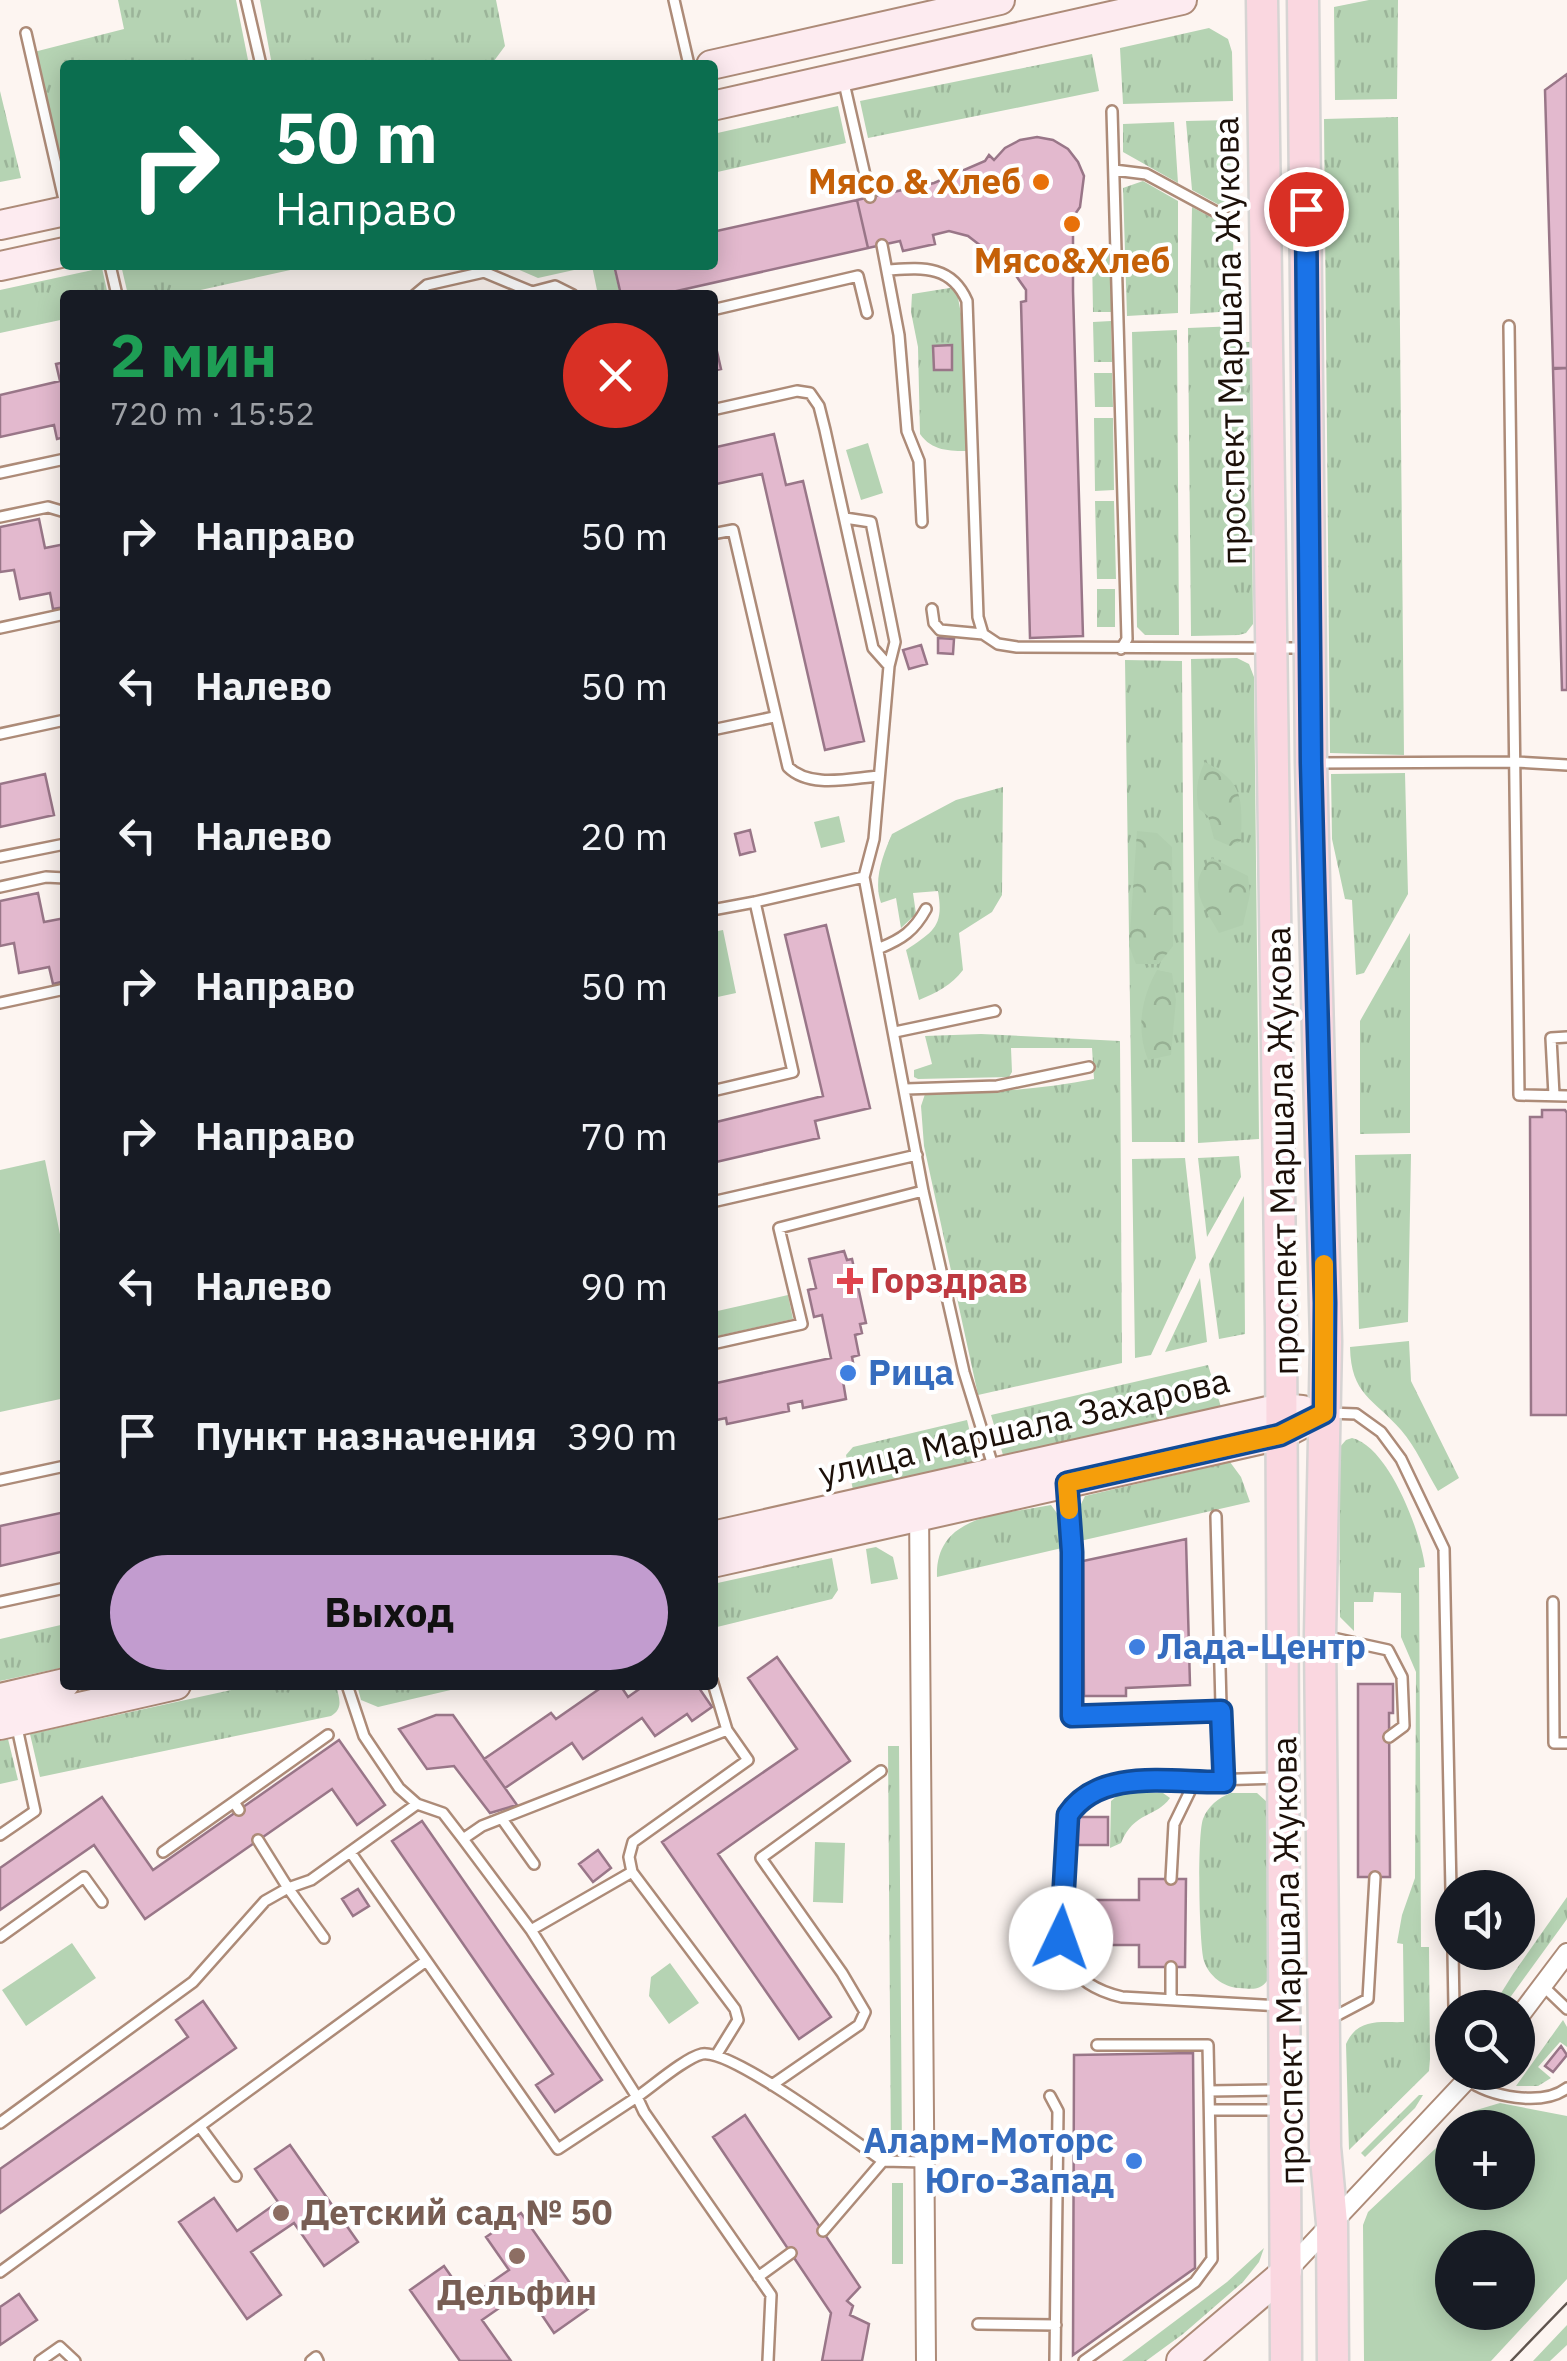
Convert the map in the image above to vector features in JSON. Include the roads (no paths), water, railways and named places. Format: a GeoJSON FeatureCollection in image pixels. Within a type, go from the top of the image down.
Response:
{"type":"FeatureCollection","features":[{"type":"Feature","properties":{"kind":"main road","name":"проспект Маршала Жукова"},"geometry":{"type":"LineString","coordinates":[[1262,0],[1287,2100],[1298,2260],[1286,2361]]}},
{"type":"Feature","properties":{"kind":"main road","name":"проспект Маршала Жукова"},"geometry":{"type":"LineString","coordinates":[[1303,0],[1311,763],[1325,1303],[1320,1635],[1325,2146],[1332,2224],[1333,2361]]}},
{"type":"Feature","properties":{"kind":"street"},"geometry":{"type":"LineString","coordinates":[[718,63],[939,7],[1000,0]]}},
{"type":"Feature","properties":{"kind":"street"},"geometry":{"type":"LineString","coordinates":[[718,105],[1182,0]]}},
{"type":"Feature","properties":{"kind":"street"},"geometry":{"type":"LineString","coordinates":[[0,225],[60,208]]}},
{"type":"Feature","properties":{"kind":"street"},"geometry":{"type":"LineString","coordinates":[[0,266],[60,253]]}},
{"type":"Feature","properties":{"kind":"street","name":"улица Маршала Захарова"},"geometry":{"type":"LineString","coordinates":[[718,1561],[920,1503],[1324,1413]]}},
{"type":"Feature","properties":{"kind":"street","name":"улица Маршала Захарова"},"geometry":{"type":"LineString","coordinates":[[718,1535],[920,1503],[995,1473],[1064,1470]]}},
{"type":"Feature","properties":{"kind":"street"},"geometry":{"type":"LineString","coordinates":[[920,1503],[926,2361]]}},
{"type":"Feature","properties":{"kind":"street"},"geometry":{"type":"LineString","coordinates":[[6,1710],[60,1685]]}},
{"type":"Feature","properties":{"kind":"street"},"geometry":{"type":"LineString","coordinates":[[6,1710],[142,1690]]}},
{"type":"Feature","properties":{"kind":"street"},"geometry":{"type":"LineString","coordinates":[[1535,1996],[1567,1952]]}},
{"type":"Feature","properties":{"kind":"street"},"geometry":{"type":"LineString","coordinates":[[1181,2361],[1298,2260],[1455,2090]]}},
{"type":"Feature","properties":{"kind":"lane"},"geometry":{"type":"LineString","coordinates":[[246,0],[261,60]]}},
{"type":"Feature","properties":{"kind":"lane"},"geometry":{"type":"LineString","coordinates":[[674,0],[688,60]]}},
{"type":"Feature","properties":{"kind":"lane"},"geometry":{"type":"LineString","coordinates":[[26,33],[60,185]]}},
{"type":"Feature","properties":{"kind":"lane"},"geometry":{"type":"LineString","coordinates":[[843,77],[870,197]]}},
{"type":"Feature","properties":{"kind":"lane"},"geometry":{"type":"LineString","coordinates":[[1112,111],[1127,640],[1121,648]]}},
{"type":"Feature","properties":{"kind":"lane"},"geometry":{"type":"LineString","coordinates":[[1114,170],[1146,174],[1231,220]]}},
{"type":"Feature","properties":{"kind":"lane"},"geometry":{"type":"LineString","coordinates":[[882,245],[899,335],[907,431],[919,460],[922,522]]}},
{"type":"Feature","properties":{"kind":"lane"},"geometry":{"type":"LineString","coordinates":[[887,270],[928,268],[944,272],[961,287],[967,301],[978,617],[983,634]]}},
{"type":"Feature","properties":{"kind":"lane"},"geometry":{"type":"LineString","coordinates":[[421,290],[478,270]]}},
{"type":"Feature","properties":{"kind":"lane"},"geometry":{"type":"LineString","coordinates":[[483,270],[526,290]]}},
{"type":"Feature","properties":{"kind":"lane"},"geometry":{"type":"LineString","coordinates":[[718,309],[858,276],[867,313]]}},
{"type":"Feature","properties":{"kind":"lane"},"geometry":{"type":"LineString","coordinates":[[542,290],[555,286],[567,290]]}},
{"type":"Feature","properties":{"kind":"lane"},"geometry":{"type":"LineString","coordinates":[[1510,326],[1519,1095],[1567,1096]]}},
{"type":"Feature","properties":{"kind":"lane"},"geometry":{"type":"LineString","coordinates":[[718,409],[797,391],[810,393],[819,406],[873,648],[889,666]]}},
{"type":"Feature","properties":{"kind":"lane"},"geometry":{"type":"LineString","coordinates":[[0,473],[60,460]]}},
{"type":"Feature","properties":{"kind":"lane"},"geometry":{"type":"LineString","coordinates":[[0,516],[48,506],[60,510]]}},
{"type":"Feature","properties":{"kind":"lane"},"geometry":{"type":"LineString","coordinates":[[845,518],[872,522],[895,642],[889,666],[874,839],[864,876],[923,1192],[964,1372],[995,1473]]}},
{"type":"Feature","properties":{"kind":"lane"},"geometry":{"type":"LineString","coordinates":[[718,533],[733,530],[783,757],[797,776],[810,780],[879,776]]}},
{"type":"Feature","properties":{"kind":"lane"},"geometry":{"type":"LineString","coordinates":[[932,609],[934,624],[940,630],[983,634],[998,644],[1017,647],[1310,648]]}},
{"type":"Feature","properties":{"kind":"lane"},"geometry":{"type":"LineString","coordinates":[[0,628],[60,615]]}},
{"type":"Feature","properties":{"kind":"lane"},"geometry":{"type":"LineString","coordinates":[[718,729],[774,717]]}},
{"type":"Feature","properties":{"kind":"lane"},"geometry":{"type":"LineString","coordinates":[[0,734],[60,721]]}},
{"type":"Feature","properties":{"kind":"lane"},"geometry":{"type":"LineString","coordinates":[[1311,763],[1567,764]]}},
{"type":"Feature","properties":{"kind":"lane"},"geometry":{"type":"LineString","coordinates":[[0,857],[60,845]]}},
{"type":"Feature","properties":{"kind":"lane"},"geometry":{"type":"LineString","coordinates":[[718,909],[864,876]]}},
{"type":"Feature","properties":{"kind":"lane"},"geometry":{"type":"LineString","coordinates":[[0,887],[60,878]]}},
{"type":"Feature","properties":{"kind":"lane"},"geometry":{"type":"LineString","coordinates":[[718,1090],[793,1072],[755,902]]}},
{"type":"Feature","properties":{"kind":"lane"},"geometry":{"type":"LineString","coordinates":[[880,948],[904,938],[926,909]]}},
{"type":"Feature","properties":{"kind":"lane"},"geometry":{"type":"LineString","coordinates":[[0,1003],[60,990]]}},
{"type":"Feature","properties":{"kind":"lane"},"geometry":{"type":"LineString","coordinates":[[895,1032],[995,1011]]}},
{"type":"Feature","properties":{"kind":"lane"},"geometry":{"type":"LineString","coordinates":[[1554,1095],[1552,1038],[1567,1038]]}},
{"type":"Feature","properties":{"kind":"lane"},"geometry":{"type":"LineString","coordinates":[[906,1089],[996,1086],[1088,1068]]}},
{"type":"Feature","properties":{"kind":"lane"},"geometry":{"type":"LineString","coordinates":[[718,1201],[917,1155]]}},
{"type":"Feature","properties":{"kind":"lane"},"geometry":{"type":"LineString","coordinates":[[718,1343],[802,1324],[779,1228],[923,1192]]}},
{"type":"Feature","properties":{"kind":"lane"},"geometry":{"type":"LineString","coordinates":[[1324,1413],[1356,1414],[1382,1432],[1401,1460],[1444,1549],[1451,1870]]}},
{"type":"Feature","properties":{"kind":"lane"},"geometry":{"type":"LineString","coordinates":[[0,1480],[60,1467]]}},
{"type":"Feature","properties":{"kind":"lane"},"geometry":{"type":"LineString","coordinates":[[1064,1470],[1072,1552],[1072,1716],[1221,1711]]}},
{"type":"Feature","properties":{"kind":"lane"},"geometry":{"type":"LineString","coordinates":[[1216,1516],[1224,1782]]}},
{"type":"Feature","properties":{"kind":"lane"},"geometry":{"type":"LineString","coordinates":[[0,1602],[60,1589]]}},
{"type":"Feature","properties":{"kind":"lane"},"geometry":{"type":"LineString","coordinates":[[1553,1602],[1554,1743],[1567,1743]]}},
{"type":"Feature","properties":{"kind":"lane"},"geometry":{"type":"LineString","coordinates":[[1320,1635],[1388,1650],[1402,1677],[1404,1726],[1389,1736]]}},
{"type":"Feature","properties":{"kind":"lane"},"geometry":{"type":"LineString","coordinates":[[349,1690],[364,1736],[400,1788],[418,1804],[443,1813],[531,1930],[644,2112],[770,2295],[768,2361]]}},
{"type":"Feature","properties":{"kind":"lane"},"geometry":{"type":"LineString","coordinates":[[715,1690],[727,1730],[748,1760],[633,1842],[629,1857],[632,1872],[735,2009],[738,2020],[717,2054]]}},
{"type":"Feature","properties":{"kind":"lane"},"geometry":{"type":"LineString","coordinates":[[0,1835],[35,1811],[6,1710]]}},
{"type":"Feature","properties":{"kind":"lane"},"geometry":{"type":"LineString","coordinates":[[463,1839],[482,1826],[727,1730]]}},
{"type":"Feature","properties":{"kind":"lane"},"geometry":{"type":"LineString","coordinates":[[163,1852],[237,1806],[328,1735]]}},
{"type":"Feature","properties":{"kind":"lane"},"geometry":{"type":"LineString","coordinates":[[772,2085],[859,2025],[865,2012],[842,1972],[760,1858],[881,1771]]}},
{"type":"Feature","properties":{"kind":"lane"},"geometry":{"type":"LineString","coordinates":[[1284,1777],[1117,1783],[1079,1798],[1068,1815],[1061,1938],[1068,1961],[1082,1981],[1099,1991],[1122,1997],[1286,2006]]}},
{"type":"Feature","properties":{"kind":"lane"},"geometry":{"type":"LineString","coordinates":[[1171,1879],[1174,1824],[1194,1782]]}},
{"type":"Feature","properties":{"kind":"lane"},"geometry":{"type":"LineString","coordinates":[[0,2123],[193,1982],[265,1901],[311,1880],[418,1804]]}},
{"type":"Feature","properties":{"kind":"lane"},"geometry":{"type":"LineString","coordinates":[[502,1820],[534,1864]]}},
{"type":"Feature","properties":{"kind":"lane"},"geometry":{"type":"LineString","coordinates":[[258,1840],[324,1938]]}},
{"type":"Feature","properties":{"kind":"lane"},"geometry":{"type":"LineString","coordinates":[[351,1853],[558,2150],[700,2054],[717,2054],[772,2085],[883,2161],[925,2162]]}},
{"type":"Feature","properties":{"kind":"lane"},"geometry":{"type":"LineString","coordinates":[[531,1930],[632,1872]]}},
{"type":"Feature","properties":{"kind":"lane"},"geometry":{"type":"LineString","coordinates":[[1324,2022],[1368,1998],[1375,1877]]}},
{"type":"Feature","properties":{"kind":"lane"},"geometry":{"type":"LineString","coordinates":[[0,1937],[84,1878],[102,1902]]}},
{"type":"Feature","properties":{"kind":"lane"},"geometry":{"type":"LineString","coordinates":[[0,2272],[426,1961]]}},
{"type":"Feature","properties":{"kind":"lane"},"geometry":{"type":"LineString","coordinates":[[1171,1967],[1171,1999]]}},
{"type":"Feature","properties":{"kind":"lane"},"geometry":{"type":"LineString","coordinates":[[1543,1986],[1567,2009]]}},
{"type":"Feature","properties":{"kind":"lane"},"geometry":{"type":"LineString","coordinates":[[1084,2361],[1196,2282],[1212,2259],[1208,2045],[1097,2044]]}},
{"type":"Feature","properties":{"kind":"lane"},"geometry":{"type":"LineString","coordinates":[[1508,2090],[1534,2099],[1556,2096],[1567,2088]]}},
{"type":"Feature","properties":{"kind":"lane"},"geometry":{"type":"LineString","coordinates":[[1209,2091],[1287,2100]]}},
{"type":"Feature","properties":{"kind":"lane"},"geometry":{"type":"LineString","coordinates":[[1050,2096],[1058,2111],[1056,2361]]}},
{"type":"Feature","properties":{"kind":"lane"},"geometry":{"type":"LineString","coordinates":[[1210,2110],[1287,2100]]}},
{"type":"Feature","properties":{"kind":"lane"},"geometry":{"type":"LineString","coordinates":[[200,2127],[236,2176]]}},
{"type":"Feature","properties":{"kind":"lane"},"geometry":{"type":"LineString","coordinates":[[822,2231],[883,2161]]}},
{"type":"Feature","properties":{"kind":"lane"},"geometry":{"type":"LineString","coordinates":[[758,2277],[791,2253]]}},
{"type":"Feature","properties":{"kind":"lane"},"geometry":{"type":"LineString","coordinates":[[978,2324],[1056,2325]]}},
{"type":"Feature","properties":{"kind":"lane"},"geometry":{"type":"LineString","coordinates":[[40,2361],[60,2347],[74,2361]]}},
{"type":"Feature","properties":{"kind":"lane"},"geometry":{"type":"LineString","coordinates":[[311,2361],[318,2361]]}},
{"type":"Feature","properties":{"kind":"tram line"},"geometry":{"type":"LineString","coordinates":[[1511,2361],[1567,2303]]}},
{"type":"Feature","properties":{"kind":"place","name":"Мясо & Хлеб"},"geometry":{"type":"Point","coordinates":[1041,182]}},
{"type":"Feature","properties":{"kind":"place","name":"Мясо&Хлеб"},"geometry":{"type":"Point","coordinates":[1072,224]}},
{"type":"Feature","properties":{"kind":"place","name":"Горздрав"},"geometry":{"type":"Point","coordinates":[850,1281]}},
{"type":"Feature","properties":{"kind":"place","name":"Рица"},"geometry":{"type":"Point","coordinates":[848,1373]}},
{"type":"Feature","properties":{"kind":"place","name":"Лада-Центр"},"geometry":{"type":"Point","coordinates":[1137,1647]}},
{"type":"Feature","properties":{"kind":"place","name":"Аларм-Моторс Юго-Запад"},"geometry":{"type":"Point","coordinates":[1134,2161]}},
{"type":"Feature","properties":{"kind":"place","name":"Детский сад № 50"},"geometry":{"type":"Point","coordinates":[281,2213]}},
{"type":"Feature","properties":{"kind":"place","name":"Дельфин"},"geometry":{"type":"Point","coordinates":[517,2256]}}]}
